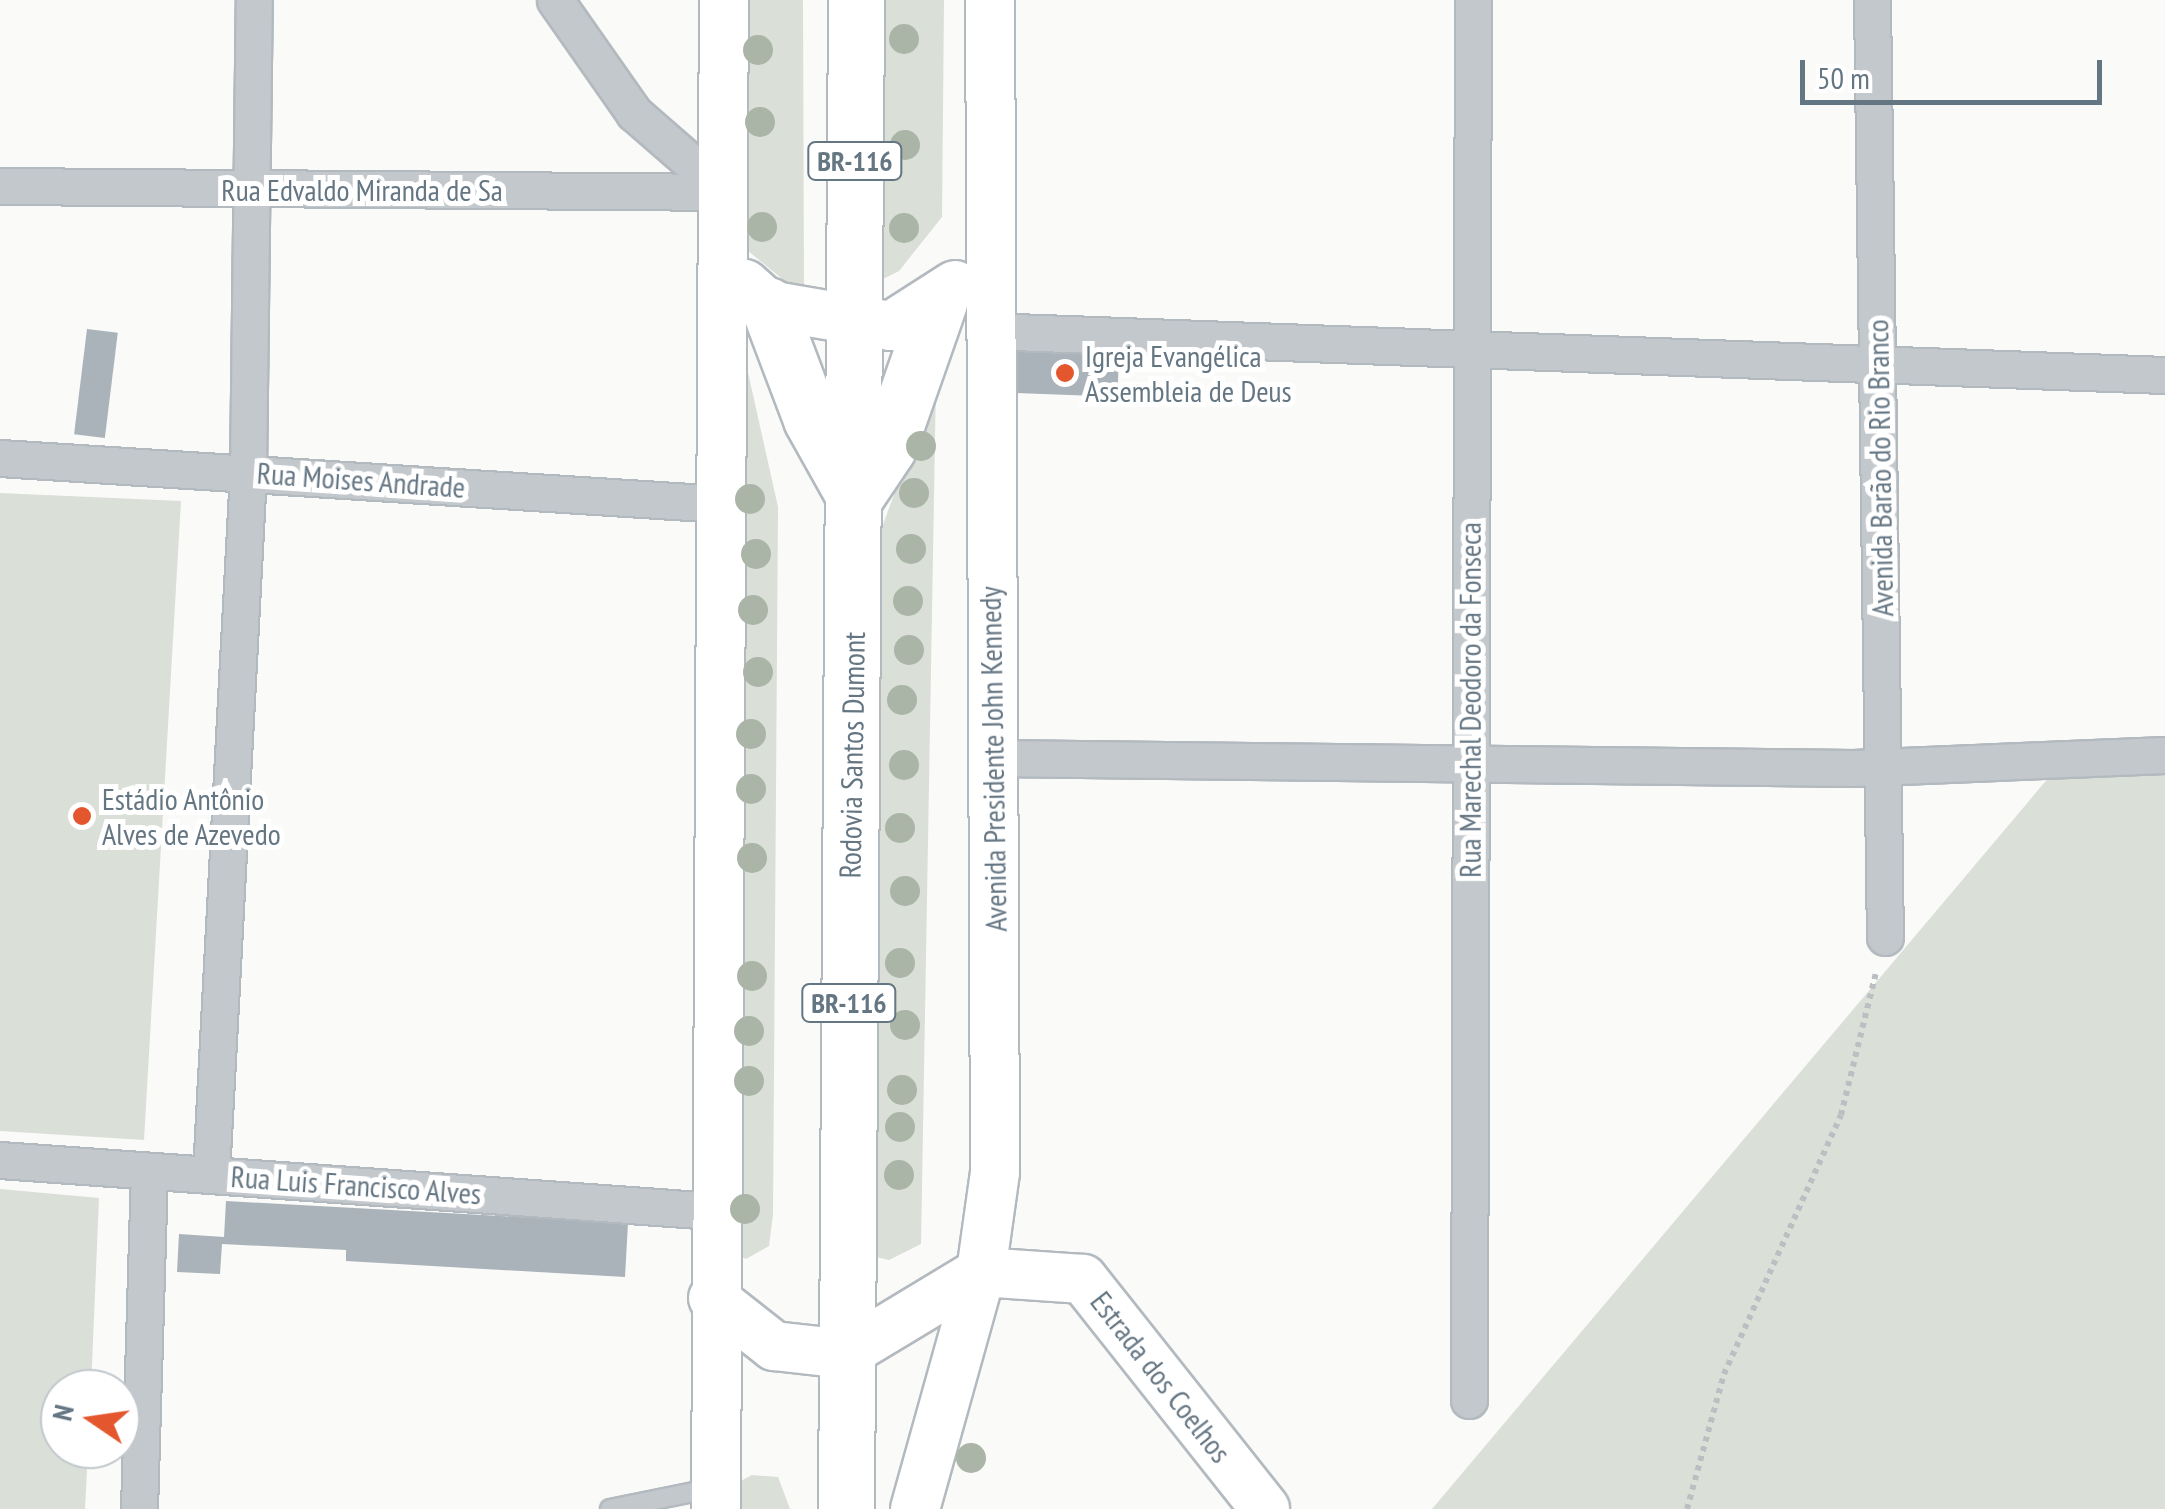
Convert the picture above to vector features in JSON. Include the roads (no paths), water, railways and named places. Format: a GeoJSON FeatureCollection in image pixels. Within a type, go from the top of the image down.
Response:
{"type":"FeatureCollection","features":[{"type":"Feature","properties":{"kind":"highway","name":"Rodovia Santos Dumont"},"geometry":{"type":"LineString","coordinates":[[846,1509],[856,0]]}},
{"type":"Feature","properties":{"kind":"highway"},"geometry":{"type":"LineString","coordinates":[[768,305],[811,420],[855,496],[888,448],[939,302]]}},
{"type":"Feature","properties":{"kind":"street"},"geometry":{"type":"LineString","coordinates":[[210,1174],[248,472],[254,0]]}},
{"type":"Feature","properties":{"kind":"street"},"geometry":{"type":"LineString","coordinates":[[555,0],[634,113],[725,192]]}},
{"type":"Feature","properties":{"kind":"street"},"geometry":{"type":"LineString","coordinates":[[716,1498],[713,1210],[724,0]]}},
{"type":"Feature","properties":{"kind":"street","name":"Avenida Presidente John Kennedy"},"geometry":{"type":"LineString","coordinates":[[915,1509],[980,1272],[995,1172],[994,758],[986,252],[990,0]]}},
{"type":"Feature","properties":{"kind":"street","name":"Rua Marechal Deodoro da Fonseca"},"geometry":{"type":"LineString","coordinates":[[1469,1400],[1472,0]]}},
{"type":"Feature","properties":{"kind":"street","name":"Avenida Barão do Rio Branco"},"geometry":{"type":"LineString","coordinates":[[1872,0],[1885,937]]}},
{"type":"Feature","properties":{"kind":"street","name":"Rua Edvaldo Miranda de Sa"},"geometry":{"type":"LineString","coordinates":[[0,186],[725,192]]}},
{"type":"Feature","properties":{"kind":"street"},"geometry":{"type":"LineString","coordinates":[[724,264],[768,305],[891,326],[939,302],[986,252]]}},
{"type":"Feature","properties":{"kind":"street"},"geometry":{"type":"LineString","coordinates":[[987,331],[1879,370],[2165,374]]}},
{"type":"Feature","properties":{"kind":"street","name":"Rua Moises Andrade"},"geometry":{"type":"LineString","coordinates":[[0,458],[722,504]]}},
{"type":"Feature","properties":{"kind":"street"},"geometry":{"type":"LineString","coordinates":[[994,758],[1468,768],[1883,764],[2165,755]]}},
{"type":"Feature","properties":{"kind":"street","name":"Rua Luis Francisco Alves"},"geometry":{"type":"LineString","coordinates":[[0,1160],[713,1210]]}},
{"type":"Feature","properties":{"kind":"street"},"geometry":{"type":"LineString","coordinates":[[139,1509],[149,1170]]}},
{"type":"Feature","properties":{"kind":"street"},"geometry":{"type":"LineString","coordinates":[[713,1298],[774,1346],[845,1354],[980,1272]]}},
{"type":"Feature","properties":{"kind":"street","name":"Estrada dos Coelhos"},"geometry":{"type":"LineString","coordinates":[[980,1272],[1083,1280],[1265,1509]]}},
{"type":"Feature","properties":{"kind":"lane"},"geometry":{"type":"LineString","coordinates":[[610,1509],[716,1498]]}},
{"type":"Feature","properties":{"kind":"place","name":"Igreja Evangélica Assembleia de Deus"},"geometry":{"type":"Point","coordinates":[1065,373]}},
{"type":"Feature","properties":{"kind":"place","name":"Estádio Antônio Alves de Azevedo"},"geometry":{"type":"Point","coordinates":[82,816]}}]}
